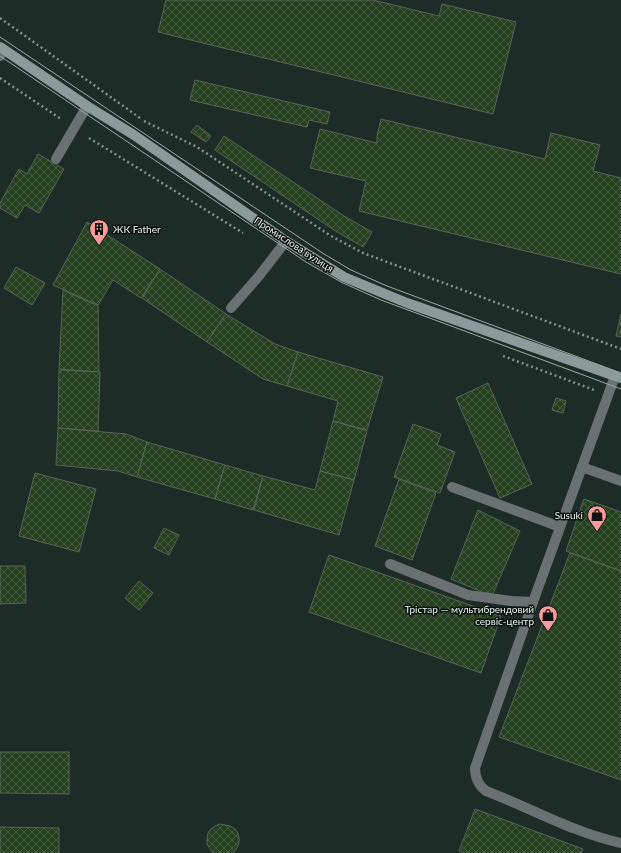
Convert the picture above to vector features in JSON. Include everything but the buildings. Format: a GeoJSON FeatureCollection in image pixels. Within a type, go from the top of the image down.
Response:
{"type":"FeatureCollection","features":[{"type":"Feature","properties":{"kind":"main road","name":"Промислова вулиця"},"geometry":{"type":"LineString","coordinates":[[1,51],[134,135],[286,241],[344,277],[407,303],[618,377]]}},
{"type":"Feature","properties":{"kind":"lane"},"geometry":{"type":"LineString","coordinates":[[56,159],[87,106]]}},
{"type":"Feature","properties":{"kind":"lane"},"geometry":{"type":"LineString","coordinates":[[231,308],[259,276],[286,241]]}},
{"type":"Feature","properties":{"kind":"lane"},"geometry":{"type":"LineString","coordinates":[[618,377],[560,526],[474,768],[477,782],[486,792],[606,840],[621,843]]}},
{"type":"Feature","properties":{"kind":"lane"},"geometry":{"type":"LineString","coordinates":[[582,468],[621,480]]}},
{"type":"Feature","properties":{"kind":"lane"},"geometry":{"type":"LineString","coordinates":[[452,487],[560,526]]}},
{"type":"Feature","properties":{"kind":"lane"},"geometry":{"type":"LineString","coordinates":[[390,564],[468,595],[511,601],[533,602]]}},
{"type":"Feature","properties":{"kind":"path"},"geometry":{"type":"LineString","coordinates":[[0,18],[143,120],[197,147],[344,243],[363,253],[621,349]]}},
{"type":"Feature","properties":{"kind":"path"},"geometry":{"type":"LineString","coordinates":[[0,78],[63,120]]}},
{"type":"Feature","properties":{"kind":"path"},"geometry":{"type":"LineString","coordinates":[[89,138],[249,236]]}},
{"type":"Feature","properties":{"kind":"tram line"},"geometry":{"type":"LineString","coordinates":[[0,37],[324,254],[351,270],[387,286],[621,373]]}},
{"type":"Feature","properties":{"kind":"tram line"},"geometry":{"type":"LineString","coordinates":[[0,56],[306,262],[341,282],[381,300],[621,389]]}},
{"type":"Feature","properties":{"kind":"place","name":"ЖК Father"},"geometry":{"type":"Point","coordinates":[99,246]}},
{"type":"Feature","properties":{"kind":"place","name":"Susuki"},"geometry":{"type":"Point","coordinates":[597,532]}},
{"type":"Feature","properties":{"kind":"place","name":"Трістар — мультибрендовий сервіс-центр"},"geometry":{"type":"Point","coordinates":[548,632]}}]}
